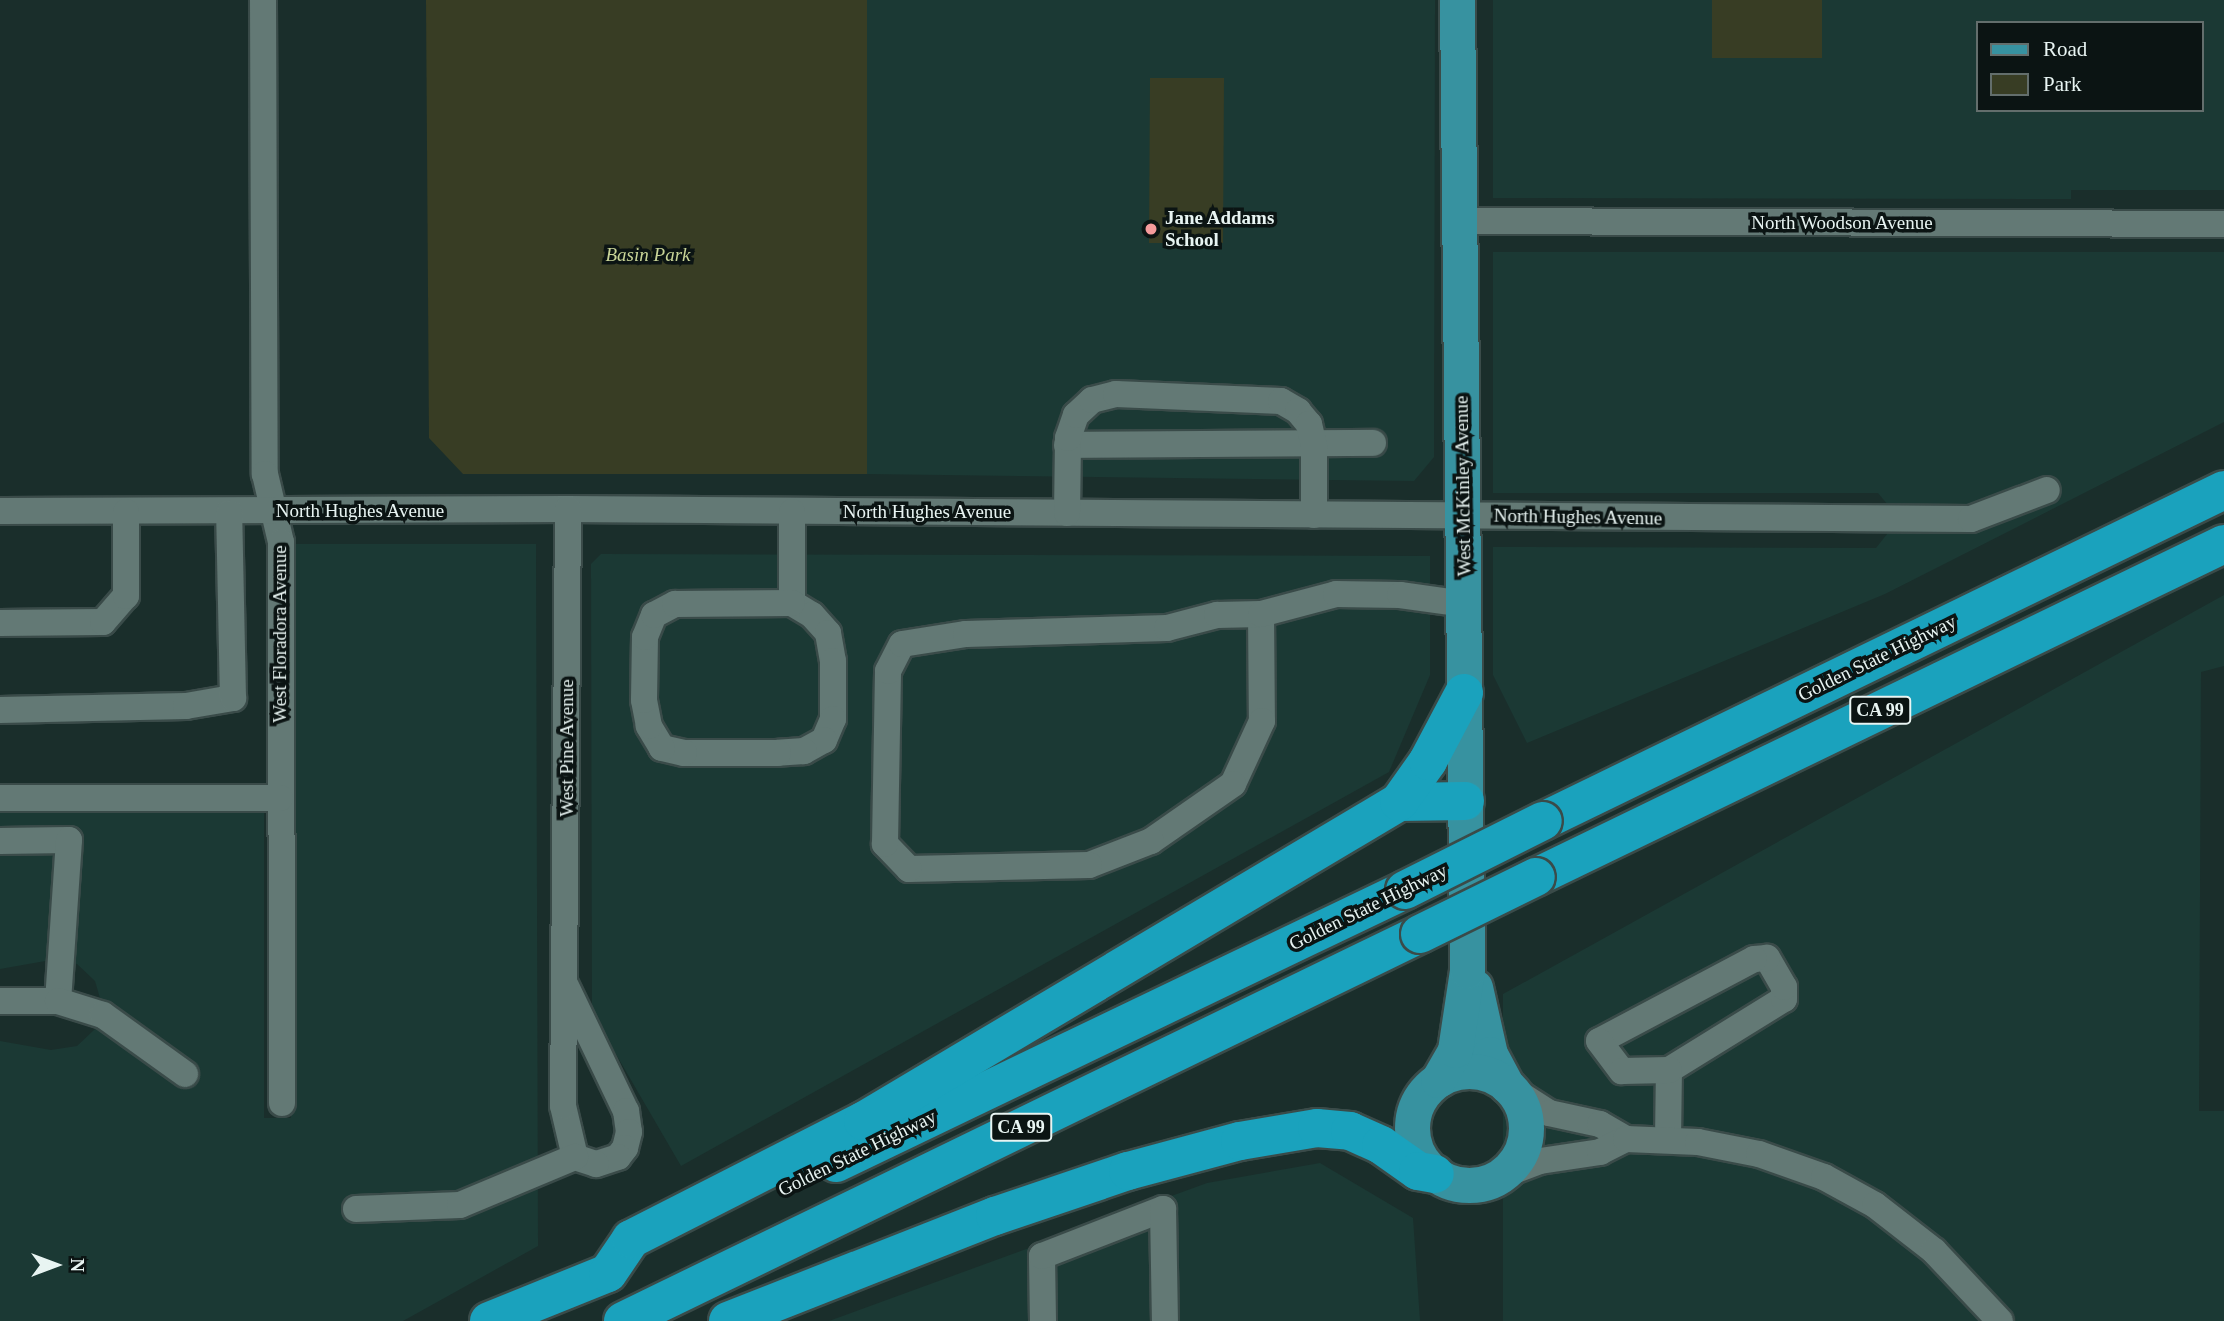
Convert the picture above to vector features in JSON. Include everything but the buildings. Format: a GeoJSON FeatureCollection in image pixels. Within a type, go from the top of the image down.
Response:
{"type":"FeatureCollection","features":[{"type":"Feature","properties":{"kind":"highway","name":"Golden State Highway"},"geometry":{"type":"LineString","coordinates":[[510,1321],[1405,890],[2224,490]]}},
{"type":"Feature","properties":{"kind":"highway","name":"CA 99"},"geometry":{"type":"LineString","coordinates":[[623,1321],[2224,544]]}},
{"type":"Feature","properties":{"kind":"highway"},"geometry":{"type":"LineString","coordinates":[[489,1321],[608,1273],[631,1238],[863,1121],[1399,802],[1428,761],[1464,693]]}},
{"type":"Feature","properties":{"kind":"highway"},"geometry":{"type":"LineString","coordinates":[[1399,802],[1465,801]]}},
{"type":"Feature","properties":{"kind":"highway"},"geometry":{"type":"LineString","coordinates":[[728,1321],[995,1216],[1128,1171],[1240,1141],[1317,1128],[1350,1131],[1381,1144],[1418,1171],[1435,1174]]}},
{"type":"Feature","properties":{"kind":"main road","name":"West McKinley Avenue"},"geometry":{"type":"LineString","coordinates":[[1435,1174],[1414,1144],[1412,1126],[1415,1108],[1438,1080],[1455,1051],[1467,971],[1457,0]]}},
{"type":"Feature","properties":{"kind":"main road","name":"West McKinley Avenue"},"geometry":{"type":"LineString","coordinates":[[1467,971],[1477,990],[1490,1054],[1524,1116],[1525,1133],[1517,1157],[1500,1176]]}},
{"type":"Feature","properties":{"kind":"main road"},"geometry":{"type":"LineString","coordinates":[[1438,1080],[1474,1072],[1507,1086]]}},
{"type":"Feature","properties":{"kind":"main road"},"geometry":{"type":"LineString","coordinates":[[1435,1174],[1467,1185],[1500,1176]]}},
{"type":"Feature","properties":{"kind":"street","name":"West Floradora Avenue"},"geometry":{"type":"LineString","coordinates":[[263,0],[265,474],[281,542],[282,1102]]}},
{"type":"Feature","properties":{"kind":"street","name":"North Woodson Avenue"},"geometry":{"type":"LineString","coordinates":[[1459,221],[2224,224]]}},
{"type":"Feature","properties":{"kind":"street"},"geometry":{"type":"LineString","coordinates":[[1067,513],[1067,445],[1076,415],[1092,400],[1116,394],[1281,401],[1298,411],[1309,424],[1314,446],[1314,515]]}},
{"type":"Feature","properties":{"kind":"street"},"geometry":{"type":"LineString","coordinates":[[1067,445],[1314,446],[1373,443]]}},
{"type":"Feature","properties":{"kind":"street","name":"North Hughes Avenue"},"geometry":{"type":"LineString","coordinates":[[0,511],[229,513],[568,509],[1971,519],[2047,490]]}},
{"type":"Feature","properties":{"kind":"street","name":"West Pine Avenue"},"geometry":{"type":"LineString","coordinates":[[566,986],[621,1096],[629,1132],[618,1157],[596,1164],[575,1157],[563,1106],[568,509]]}},
{"type":"Feature","properties":{"kind":"street"},"geometry":{"type":"LineString","coordinates":[[0,623],[103,622],[125,596],[126,512]]}},
{"type":"Feature","properties":{"kind":"street"},"geometry":{"type":"LineString","coordinates":[[792,512],[792,603]]}},
{"type":"Feature","properties":{"kind":"street"},"geometry":{"type":"LineString","coordinates":[[0,709],[186,706],[233,698],[229,513]]}},
{"type":"Feature","properties":{"kind":"street"},"geometry":{"type":"LineString","coordinates":[[1261,614],[1262,721],[1233,784],[1151,841],[1089,865],[909,869],[885,844],[888,671],[902,643],[966,634],[1167,628],[1217,615],[1261,614],[1336,594],[1400,595],[1465,604]]}},
{"type":"Feature","properties":{"kind":"street"},"geometry":{"type":"LineString","coordinates":[[792,603],[812,615],[828,633],[832,719],[824,740],[804,751],[778,753],[684,753],[662,748],[649,726],[644,700],[645,637],[654,615],[675,604],[792,603]]}},
{"type":"Feature","properties":{"kind":"street"},"geometry":{"type":"LineString","coordinates":[[0,798],[280,798]]}},
{"type":"Feature","properties":{"kind":"street"},"geometry":{"type":"LineString","coordinates":[[0,841],[69,840],[58,1001]]}},
{"type":"Feature","properties":{"kind":"street"},"geometry":{"type":"LineString","coordinates":[[1767,958],[1784,987],[1780,1006],[1670,1070],[1622,1071],[1599,1041],[1754,959],[1767,958]]}},
{"type":"Feature","properties":{"kind":"street"},"geometry":{"type":"LineString","coordinates":[[0,1001],[58,1001],[103,1015],[185,1074]]}},
{"type":"Feature","properties":{"kind":"street"},"geometry":{"type":"LineString","coordinates":[[1668,1139],[1670,1070]]}},
{"type":"Feature","properties":{"kind":"street"},"geometry":{"type":"LineString","coordinates":[[1507,1086],[1549,1113],[1600,1125],[1626,1139]]}},
{"type":"Feature","properties":{"kind":"street"},"geometry":{"type":"LineString","coordinates":[[1500,1176],[1540,1161],[1600,1152],[1626,1139],[1668,1139],[1769,1157],[1852,1192],[1934,1251],[2000,1321]]}},
{"type":"Feature","properties":{"kind":"street"},"geometry":{"type":"LineString","coordinates":[[356,1209],[460,1205],[575,1157]]}},
{"type":"Feature","properties":{"kind":"street"},"geometry":{"type":"LineString","coordinates":[[1043,1321],[1042,1256],[1163,1209],[1166,1321]]}},
{"type":"Feature","properties":{"kind":"shaded area","name":"Jane Addams School"},"geometry":{"type":"Polygon","coordinates":[[[867,0],[1435,0],[1434,457],[1414,481],[867,474],[867,0]]]}},
{"type":"Feature","properties":{"kind":"shaded area"},"geometry":{"type":"Polygon","coordinates":[[[1493,0],[1712,0],[1713,58],[1822,58],[1822,0],[2224,0],[2224,190],[2071,190],[2071,199],[1493,198],[1493,0]]]}},
{"type":"Feature","properties":{"kind":"shaded area"},"geometry":{"type":"Polygon","coordinates":[[[1493,252],[2224,252],[2224,422],[1885,594],[1527,743],[1493,675],[1493,547],[1876,548],[1891,529],[1888,505],[1878,493],[1493,493],[1493,252]]]}},
{"type":"Feature","properties":{"kind":"shaded area"},"geometry":{"type":"Polygon","coordinates":[[[291,544],[536,544],[538,1246],[403,1321],[0,1321],[0,1041],[51,1050],[77,1046],[95,1029],[102,1005],[95,981],[77,964],[51,960],[0,969],[0,812],[264,812],[264,1118],[291,1118],[291,544]]]}},
{"type":"Feature","properties":{"kind":"shaded area"},"geometry":{"type":"Polygon","coordinates":[[[601,554],[1430,556],[1430,675],[1389,772],[681,1166],[592,1013],[591,564],[601,554]]]}},
{"type":"Feature","properties":{"kind":"shaded area"},"geometry":{"type":"Polygon","coordinates":[[[2224,595],[2224,666],[2201,672],[2199,1111],[2224,1111],[2224,1321],[1503,1321],[1503,994],[2224,595]]]}},
{"type":"Feature","properties":{"kind":"shaded area"},"geometry":{"type":"Polygon","coordinates":[[[1320,1163],[1413,1218],[1420,1321],[829,1321],[1207,1183],[1320,1163]]]}},
{"type":"Feature","properties":{"kind":"green space","name":"Basin Park"},"geometry":{"type":"Polygon","coordinates":[[[426,0],[867,0],[867,474],[463,474],[429,438],[426,0]]]}},
{"type":"Feature","properties":{"kind":"green space"},"geometry":{"type":"Polygon","coordinates":[[[1712,0],[1822,0],[1822,58],[1712,58],[1712,0]]]}},
{"type":"Feature","properties":{"kind":"green space"},"geometry":{"type":"Polygon","coordinates":[[[1150,78],[1224,78],[1223,243],[1149,243],[1150,78]]]}},
{"type":"Feature","properties":{"kind":"place","name":"Jane Addams School"},"geometry":{"type":"Point","coordinates":[1151,229]}}]}
